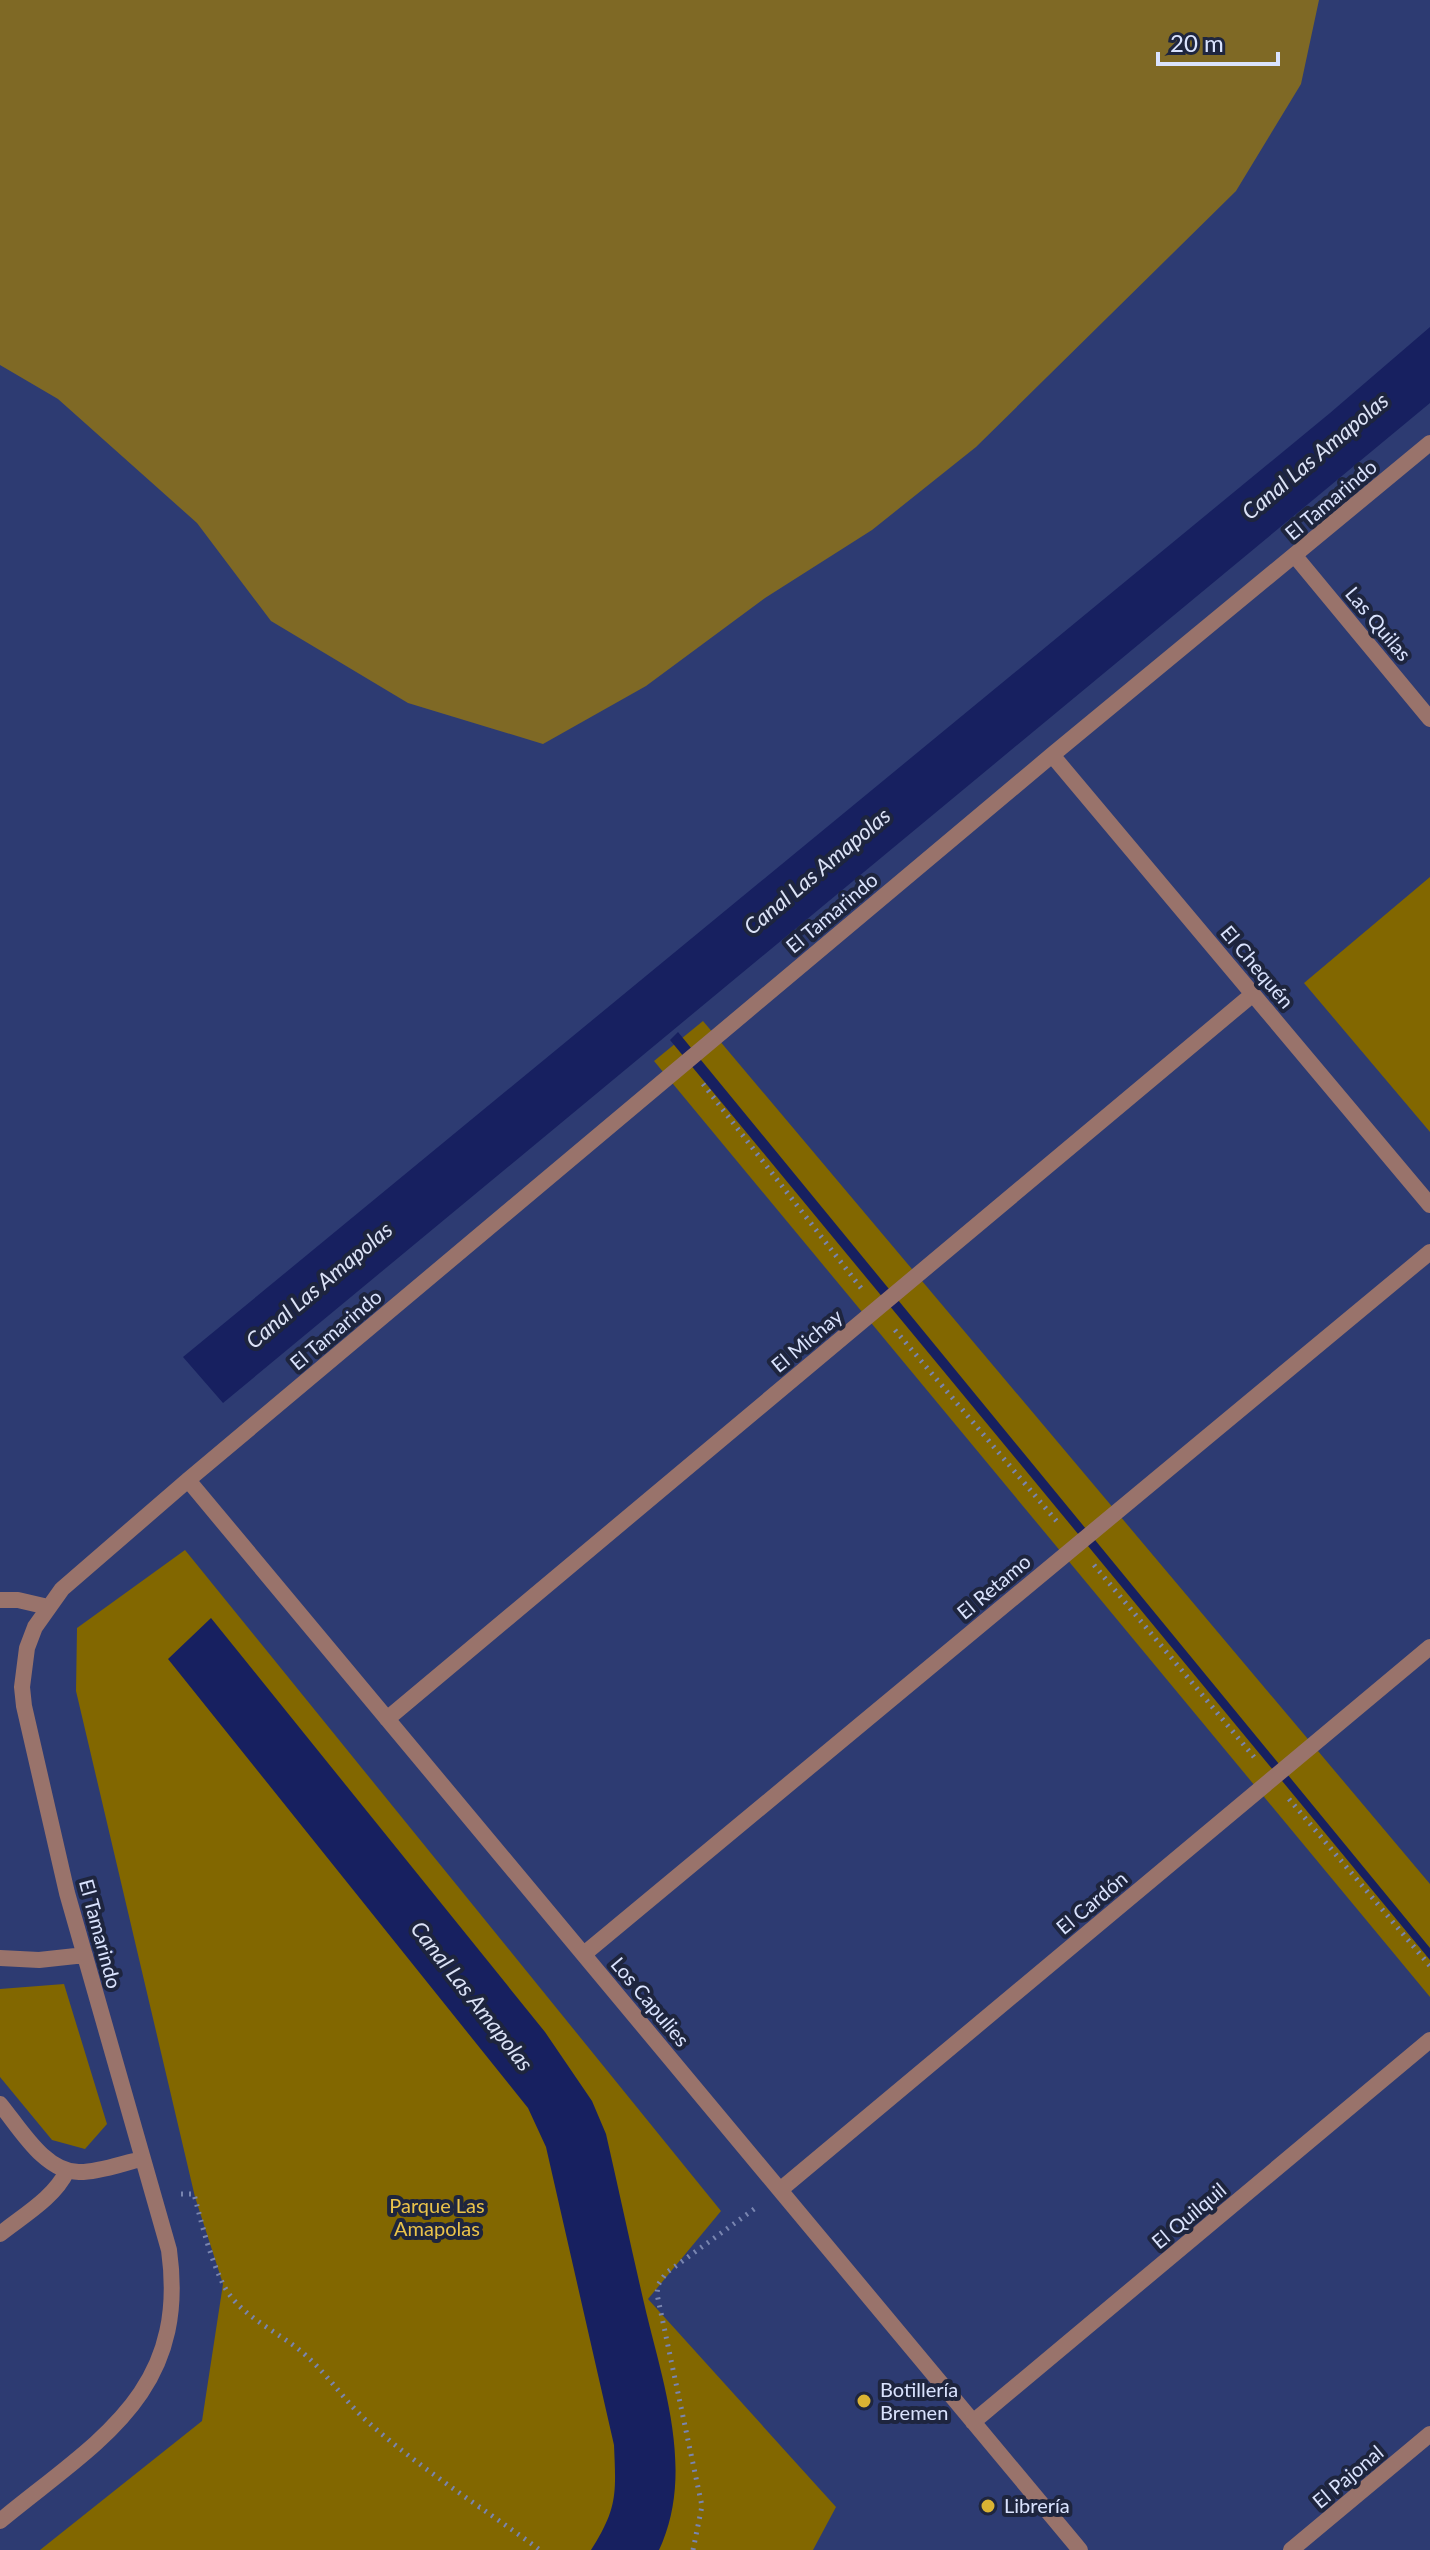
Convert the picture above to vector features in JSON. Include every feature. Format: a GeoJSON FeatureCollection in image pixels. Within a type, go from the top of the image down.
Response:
{"type":"FeatureCollection","features":[{"type":"Feature","properties":{"kind":"street","name":"El Tamarindo"},"geometry":{"type":"LineString","coordinates":[[0,2521],[118,2423],[136,2402],[164,2349],[171,2317],[173,2283],[169,2250],[67,1893],[23,1696],[27,1648],[35,1627],[48,1607],[79,1573],[188,1480],[1052,755],[1430,443]]}},
{"type":"Feature","properties":{"kind":"street","name":"Las Quilas"},"geometry":{"type":"LineString","coordinates":[[1295,556],[1430,719]]}},
{"type":"Feature","properties":{"kind":"street","name":"El Chequén"},"geometry":{"type":"LineString","coordinates":[[1052,755],[1430,1205]]}},
{"type":"Feature","properties":{"kind":"street","name":"El Michay"},"geometry":{"type":"LineString","coordinates":[[387,1719],[1253,994]]}},
{"type":"Feature","properties":{"kind":"street","name":"El Retamo"},"geometry":{"type":"LineString","coordinates":[[584,1954],[1430,1252]]}},
{"type":"Feature","properties":{"kind":"street","name":"Los Capulies"},"geometry":{"type":"LineString","coordinates":[[188,1480],[1080,2550]]}},
{"type":"Feature","properties":{"kind":"street"},"geometry":{"type":"LineString","coordinates":[[0,1600],[18,1600],[48,1607]]}},
{"type":"Feature","properties":{"kind":"street","name":"El Cardón"},"geometry":{"type":"LineString","coordinates":[[780,2190],[1430,1647]]}},
{"type":"Feature","properties":{"kind":"street"},"geometry":{"type":"LineString","coordinates":[[0,1958],[39,1960],[85,1955]]}},
{"type":"Feature","properties":{"kind":"street","name":"El Quilquil"},"geometry":{"type":"LineString","coordinates":[[973,2422],[1430,2040]]}},
{"type":"Feature","properties":{"kind":"street"},"geometry":{"type":"LineString","coordinates":[[0,2104],[45,2158],[67,2171],[81,2172],[142,2159]]}},
{"type":"Feature","properties":{"kind":"street"},"geometry":{"type":"LineString","coordinates":[[0,2234],[52,2193],[67,2171]]}},
{"type":"Feature","properties":{"kind":"street","name":"El Pajonal"},"geometry":{"type":"LineString","coordinates":[[1291,2550],[1430,2434]]}},
{"type":"Feature","properties":{"kind":"path"},"geometry":{"type":"LineString","coordinates":[[686,1062],[877,1309],[1430,1966]]}},
{"type":"Feature","properties":{"kind":"path"},"geometry":{"type":"LineString","coordinates":[[693,2550],[702,2506],[657,2294],[658,2285],[666,2273],[780,2190]]}},
{"type":"Feature","properties":{"kind":"path"},"geometry":{"type":"LineString","coordinates":[[153,2194],[194,2194],[225,2288],[249,2316],[275,2331],[305,2355],[366,2421],[395,2445],[540,2550]]}},
{"type":"Feature","properties":{"kind":"green space"},"geometry":{"type":"Polygon","coordinates":[[[1430,877],[1430,1132],[1304,983],[1430,877]]]}},
{"type":"Feature","properties":{"kind":"green space"},"geometry":{"type":"Polygon","coordinates":[[[703,1021],[1430,1884],[1430,1997],[654,1061],[703,1021]]]}},
{"type":"Feature","properties":{"kind":"green space","name":"Parque Las Amapolas"},"geometry":{"type":"Polygon","coordinates":[[[185,1550],[721,2211],[648,2299],[836,2507],[813,2550],[40,2550],[202,2421],[223,2284],[195,2197],[76,1691],[77,1628],[185,1550]]]}},
{"type":"Feature","properties":{"kind":"green space"},"geometry":{"type":"Polygon","coordinates":[[[64,1984],[107,2124],[85,2149],[52,2140],[0,2077],[0,1989],[64,1984]]]}},
{"type":"Feature","properties":{"kind":"shaded area"},"geometry":{"type":"Polygon","coordinates":[[[0,0],[1319,0],[1301,84],[1236,191],[976,447],[872,530],[765,598],[646,686],[543,744],[408,703],[271,621],[197,523],[58,399],[0,365],[0,0]]]}},
{"type":"Feature","properties":{"kind":"water","name":"Canal Las Amapolas"},"geometry":{"type":"Polygon","coordinates":[[[1430,327],[1430,403],[223,1403],[183,1357],[1330,413],[1430,327]]]}},
{"type":"Feature","properties":{"kind":"water"},"geometry":{"type":"Polygon","coordinates":[[[678,1032],[1430,1948],[1430,1960],[670,1040],[678,1032]]]}},
{"type":"Feature","properties":{"kind":"water","name":"Canal Las Amapolas"},"geometry":{"type":"Polygon","coordinates":[[[211,1618],[545,2032],[592,2101],[606,2134],[672,2426],[675,2489],[670,2520],[659,2550],[591,2550],[611,2511],[615,2476],[614,2445],[546,2147],[528,2108],[168,1659],[211,1618]]]}},
{"type":"Feature","properties":{"kind":"place","name":"Botillería Bremen"},"geometry":{"type":"Point","coordinates":[864,2401]}},
{"type":"Feature","properties":{"kind":"place","name":"Librería"},"geometry":{"type":"Point","coordinates":[988,2506]}}]}
